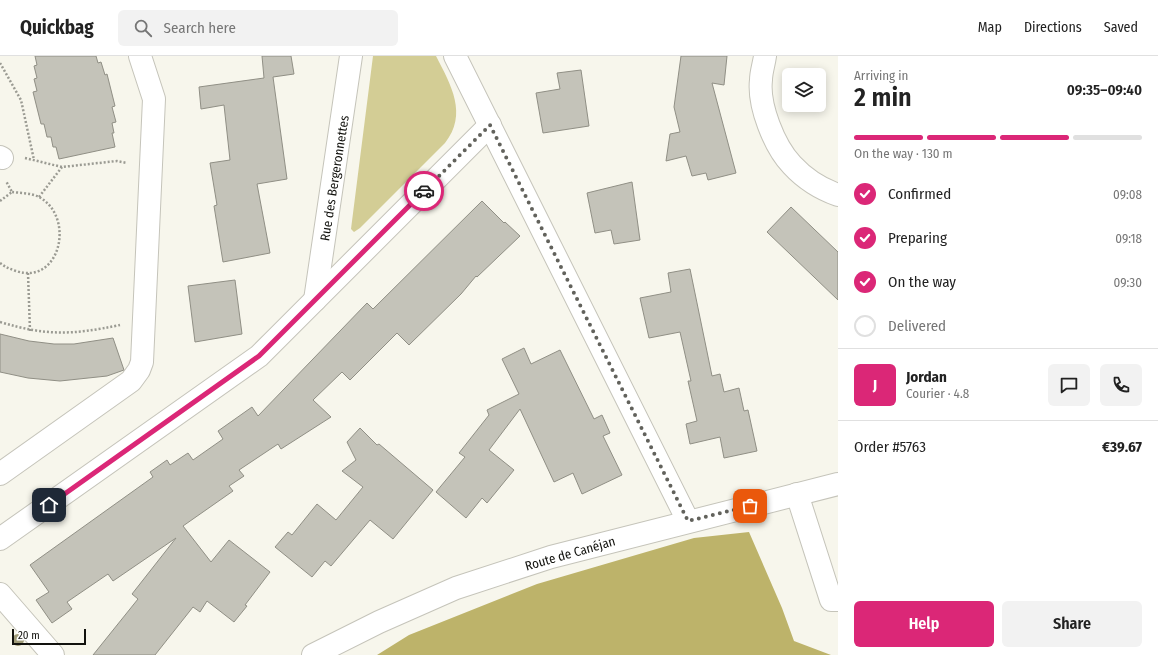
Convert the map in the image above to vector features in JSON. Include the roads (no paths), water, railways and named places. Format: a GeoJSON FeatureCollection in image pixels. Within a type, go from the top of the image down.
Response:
{"type":"FeatureCollection","features":[{"type":"Feature","properties":{"kind":"street"},"geometry":{"type":"LineString","coordinates":[[0,474],[131,381],[139,370],[142,362],[154,99],[140,56]]}},
{"type":"Feature","properties":{"kind":"street","name":"Rue des Bergeronnettes"},"geometry":{"type":"LineString","coordinates":[[315,300],[350,56]]}},
{"type":"Feature","properties":{"kind":"street"},"geometry":{"type":"LineString","coordinates":[[455,56],[688,521]]}},
{"type":"Feature","properties":{"kind":"street"},"geometry":{"type":"LineString","coordinates":[[765,56],[760,81],[764,113],[777,143],[791,164],[809,180],[829,192],[838,194]]}},
{"type":"Feature","properties":{"kind":"street"},"geometry":{"type":"LineString","coordinates":[[0,539],[259,356],[490,125]]}},
{"type":"Feature","properties":{"kind":"street","name":"Route de Canéjan"},"geometry":{"type":"LineString","coordinates":[[313,655],[379,622],[456,588],[551,557],[838,484]]}},
{"type":"Feature","properties":{"kind":"street"},"geometry":{"type":"LineString","coordinates":[[797,494],[836,602]]}},
{"type":"Feature","properties":{"kind":"street"},"geometry":{"type":"LineString","coordinates":[[0,594],[53,655]]}}]}
